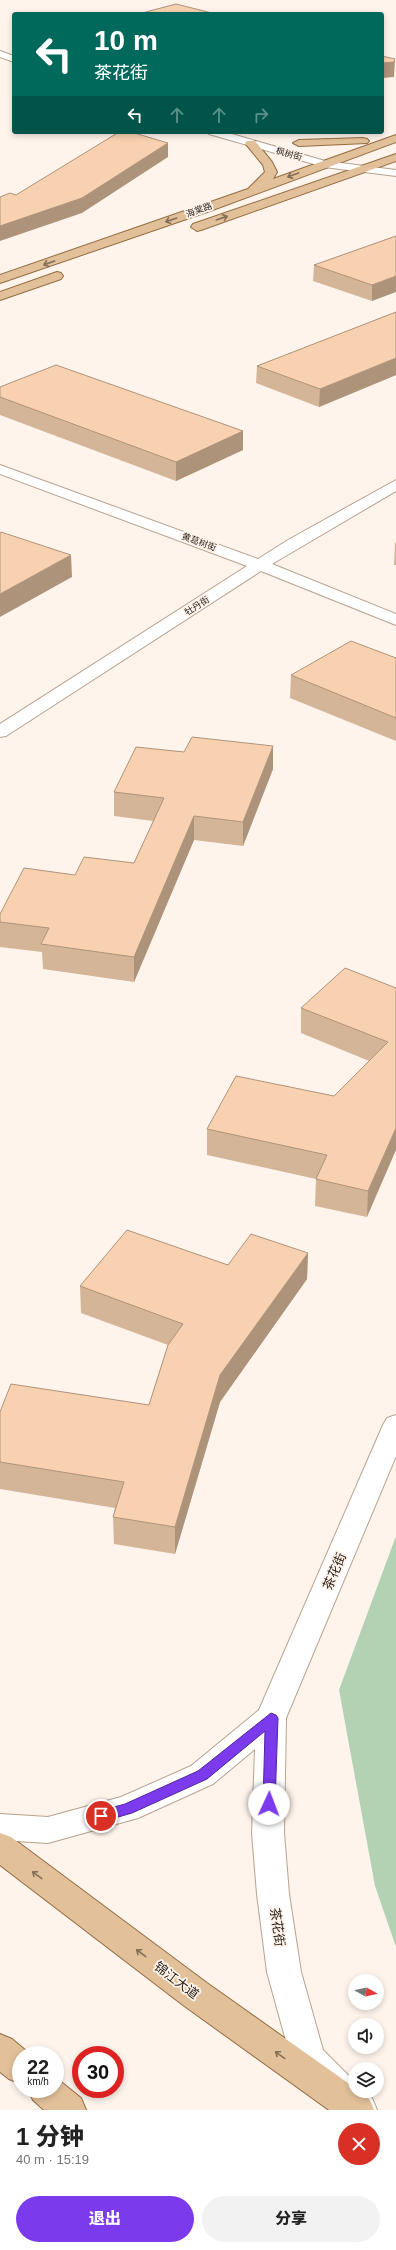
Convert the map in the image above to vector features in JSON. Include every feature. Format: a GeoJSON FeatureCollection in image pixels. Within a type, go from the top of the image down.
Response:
{"type":"FeatureCollection","features":[{"type":"Feature","properties":{"kind":"main road"},"geometry":{"type":"LineString","coordinates":[[295,142],[335,143],[396,138]]}},
{"type":"Feature","properties":{"kind":"main road","name":"海棠路"},"geometry":{"type":"LineString","coordinates":[[0,279],[244,194],[343,156],[396,138]]}},
{"type":"Feature","properties":{"kind":"main road"},"geometry":{"type":"LineString","coordinates":[[244,194],[268,178],[271,172],[268,164],[251,143]]}},
{"type":"Feature","properties":{"kind":"main road","name":"海棠路"},"geometry":{"type":"LineString","coordinates":[[182,232],[396,157]]}},
{"type":"Feature","properties":{"kind":"main road"},"geometry":{"type":"LineString","coordinates":[[0,296],[71,271]]}},
{"type":"Feature","properties":{"kind":"main road","name":"锦江大道"},"geometry":{"type":"LineString","coordinates":[[0,1847],[195,1994],[357,2110]]}},
{"type":"Feature","properties":{"kind":"main road"},"geometry":{"type":"LineString","coordinates":[[0,2050],[12,2060]]}},
{"type":"Feature","properties":{"kind":"main road"},"geometry":{"type":"LineString","coordinates":[[55,2098],[69,2110]]}},
{"type":"Feature","properties":{"kind":"street"},"geometry":{"type":"LineString","coordinates":[[0,54],[12,57]]}},
{"type":"Feature","properties":{"kind":"street","name":"枫树街"},"geometry":{"type":"LineString","coordinates":[[220,134],[324,164],[367,168],[396,174]]}},
{"type":"Feature","properties":{"kind":"street","name":"枫树街"},"geometry":{"type":"LineString","coordinates":[[295,142],[343,156],[367,168]]}},
{"type":"Feature","properties":{"kind":"street","name":"黄葛树街"},"geometry":{"type":"LineString","coordinates":[[0,469],[260,565],[396,620]]}},
{"type":"Feature","properties":{"kind":"street","name":"牡丹街"},"geometry":{"type":"LineString","coordinates":[[0,732],[260,565],[396,485]]}},
{"type":"Feature","properties":{"kind":"street","name":"茶花街"},"geometry":{"type":"LineString","coordinates":[[360,2110],[308,2059],[284,1972],[273,1894],[268,1833],[271,1718],[396,1425]]}},
{"type":"Feature","properties":{"kind":"street","name":"茶花街"},"geometry":{"type":"LineString","coordinates":[[0,1827],[48,1830],[127,1809],[202,1775],[271,1718]]}},
{"type":"Feature","properties":{"kind":"green space"},"geometry":{"type":"Polygon","coordinates":[[[396,1536],[396,1947],[375,1886],[339,1690],[396,1536]]]}},
{"type":"Feature","properties":{"kind":"building"},"geometry":{"type":"Polygon","coordinates":[[[176,4],[208,12],[146,12],[176,4]]]}},
{"type":"Feature","properties":{"kind":"building"},"geometry":{"type":"Polygon","coordinates":[[[384,56],[395,59],[394,62],[384,63],[384,56]]]}},
{"type":"Feature","properties":{"kind":"building"},"geometry":{"type":"Polygon","coordinates":[[[116,134],[138,134],[168,143],[82,198],[0,226],[0,197],[10,193],[16,195],[116,134]]]}},
{"type":"Feature","properties":{"kind":"building"},"geometry":{"type":"Polygon","coordinates":[[[396,236],[396,276],[372,285],[314,265],[396,236]]]}},
{"type":"Feature","properties":{"kind":"building"},"geometry":{"type":"Polygon","coordinates":[[[396,312],[396,358],[320,389],[257,366],[396,312]]]}},
{"type":"Feature","properties":{"kind":"building"},"geometry":{"type":"Polygon","coordinates":[[[56,365],[243,431],[176,462],[0,397],[0,387],[56,365]]]}},
{"type":"Feature","properties":{"kind":"building"},"geometry":{"type":"Polygon","coordinates":[[[1,532],[71,555],[0,594],[1,532]]]}},
{"type":"Feature","properties":{"kind":"building"},"geometry":{"type":"Polygon","coordinates":[[[351,641],[396,658],[396,718],[291,675],[351,641]]]}},
{"type":"Feature","properties":{"kind":"building"},"geometry":{"type":"Polygon","coordinates":[[[192,737],[273,746],[243,822],[194,816],[134,957],[41,944],[49,928],[0,922],[0,914],[24,868],[75,875],[84,857],[134,863],[164,798],[114,792],[136,747],[184,752],[192,737]]]}},
{"type":"Feature","properties":{"kind":"building"},"geometry":{"type":"Polygon","coordinates":[[[345,968],[396,988],[396,1128],[368,1191],[316,1179],[327,1155],[207,1129],[236,1076],[334,1096],[388,1042],[301,1008],[345,968]]]}},
{"type":"Feature","properties":{"kind":"building"},"geometry":{"type":"Polygon","coordinates":[[[127,1230],[228,1265],[251,1234],[308,1253],[220,1375],[175,1527],[113,1517],[124,1482],[0,1462],[0,1412],[11,1384],[149,1405],[168,1345],[183,1324],[80,1286],[127,1230]]]}},
{"type":"Feature","properties":{"kind":"route"},"geometry":{"type":"LineString","coordinates":[[101,1816],[127,1809],[202,1775],[271,1718],[269,1804]]}}]}
